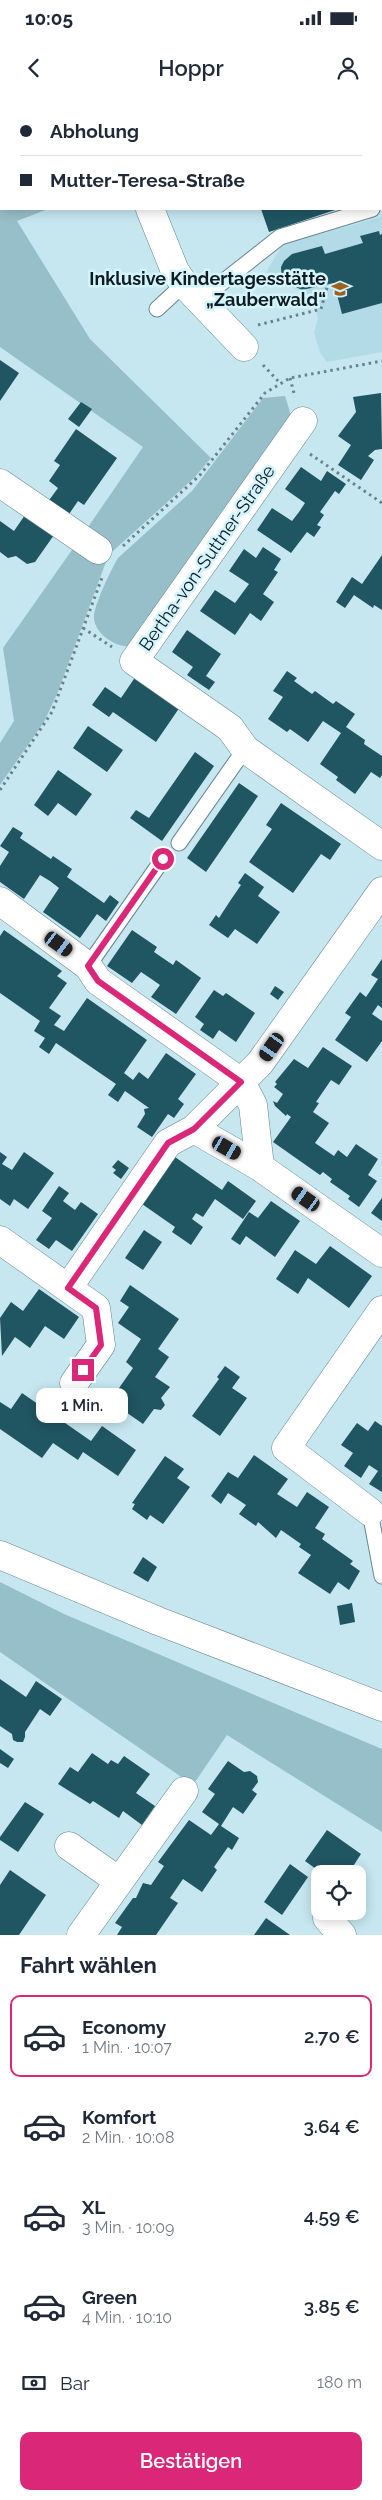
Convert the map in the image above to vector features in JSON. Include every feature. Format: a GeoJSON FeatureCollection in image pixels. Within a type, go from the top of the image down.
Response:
{"type":"FeatureCollection","features":[{"type":"Feature","properties":{"kind":"street"},"geometry":{"type":"LineString","coordinates":[[150,210],[170,261],[192,292],[251,336]]}},
{"type":"Feature","properties":{"kind":"street","name":"Bertha-von-Suttner-Straße"},"geometry":{"type":"LineString","coordinates":[[297,431],[134,661],[230,728],[245,749],[382,846]]}},
{"type":"Feature","properties":{"kind":"street"},"geometry":{"type":"LineString","coordinates":[[0,483],[106,557]]}},
{"type":"Feature","properties":{"kind":"street"},"geometry":{"type":"LineString","coordinates":[[68,1288],[168,1143],[194,1129],[260,1063],[382,891]]}},
{"type":"Feature","properties":{"kind":"street"},"geometry":{"type":"LineString","coordinates":[[0,901],[88,966],[98,981],[241,1082],[254,1105],[260,1167]]}},
{"type":"Feature","properties":{"kind":"street"},"geometry":{"type":"LineString","coordinates":[[194,1129],[260,1167],[382,1253]]}},
{"type":"Feature","properties":{"kind":"street"},"geometry":{"type":"LineString","coordinates":[[0,1240],[96,1308],[101,1345],[74,1383]]}},
{"type":"Feature","properties":{"kind":"street"},"geometry":{"type":"LineString","coordinates":[[370,1512],[286,1448],[382,1310]]}},
{"type":"Feature","properties":{"kind":"street"},"geometry":{"type":"LineString","coordinates":[[0,1555],[140,1614],[382,1706]]}},
{"type":"Feature","properties":{"kind":"street"},"geometry":{"type":"LineString","coordinates":[[81,1935],[184,1791]]}},
{"type":"Feature","properties":{"kind":"street"},"geometry":{"type":"LineString","coordinates":[[69,1846],[119,1881]]}},
{"type":"Feature","properties":{"kind":"lane"},"geometry":{"type":"LineString","coordinates":[[158,309],[192,292],[280,237],[369,210]]}},
{"type":"Feature","properties":{"kind":"lane"},"geometry":{"type":"LineString","coordinates":[[179,844],[245,749]]}},
{"type":"Feature","properties":{"kind":"lane"},"geometry":{"type":"LineString","coordinates":[[88,966],[163,859]]}},
{"type":"Feature","properties":{"kind":"lane"},"geometry":{"type":"LineString","coordinates":[[370,1512],[382,1576]]}},
{"type":"Feature","properties":{"kind":"path"},"geometry":{"type":"LineString","coordinates":[[251,336],[321,309],[328,284]]}},
{"type":"Feature","properties":{"kind":"path"},"geometry":{"type":"LineString","coordinates":[[0,790],[52,712],[83,628],[106,557],[193,483],[265,393],[280,383],[314,373],[382,361]]}},
{"type":"Feature","properties":{"kind":"path"},"geometry":{"type":"LineString","coordinates":[[297,431],[382,503]]}},
{"type":"Feature","properties":{"kind":"path"},"geometry":{"type":"LineString","coordinates":[[83,628],[134,661]]}},
{"type":"Feature","properties":{"kind":"shaded area"},"geometry":{"type":"Polygon","coordinates":[[[0,210],[45,210],[17,221],[90,339],[211,458],[194,478],[113,551],[84,533],[143,447],[0,347],[0,210]]]}},
{"type":"Feature","properties":{"kind":"shaded area","name":"Inklusive Kindertagesstätte „Zauberwald“"},"geometry":{"type":"Polygon","coordinates":[[[382,217],[382,352],[327,362],[320,352],[314,333],[318,318],[314,304],[302,291],[278,283],[263,288],[268,269],[283,244],[382,217]]]}},
{"type":"Feature","properties":{"kind":"shaded area"},"geometry":{"type":"Polygon","coordinates":[[[285,396],[293,422],[135,646],[119,645],[106,638],[96,626],[94,615],[101,594],[118,558],[192,491],[263,398],[285,396]]]}},
{"type":"Feature","properties":{"kind":"shaded area"},"geometry":{"type":"Polygon","coordinates":[[[79,540],[107,559],[57,694],[44,722],[0,785],[0,743],[14,721],[3,648],[79,540]]]}},
{"type":"Feature","properties":{"kind":"shaded area"},"geometry":{"type":"Polygon","coordinates":[[[0,1582],[64,1614],[382,1749],[382,1832],[227,1735],[193,1785],[0,1652],[0,1582]]]}},
{"type":"Feature","properties":{"kind":"building"},"geometry":{"type":"Polygon","coordinates":[[[261,210],[335,210],[269,232],[261,210]]]}},
{"type":"Feature","properties":{"kind":"building"},"geometry":{"type":"Polygon","coordinates":[[[379,231],[380,235],[382,234],[382,303],[342,314],[334,283],[302,290],[292,285],[288,279],[282,283],[281,267],[284,261],[292,254],[322,246],[325,254],[363,243],[360,236],[379,231]]]}},
{"type":"Feature","properties":{"kind":"building"},"geometry":{"type":"Polygon","coordinates":[[[0,360],[19,373],[0,401],[0,360]]]}},
{"type":"Feature","properties":{"kind":"building"},"geometry":{"type":"Polygon","coordinates":[[[381,393],[382,449],[375,450],[368,456],[374,460],[361,480],[338,465],[351,445],[338,436],[356,412],[353,397],[381,393]]]}},
{"type":"Feature","properties":{"kind":"building"},"geometry":{"type":"Polygon","coordinates":[[[81,402],[92,409],[79,427],[68,419],[81,402]]]}},
{"type":"Feature","properties":{"kind":"building"},"geometry":{"type":"Polygon","coordinates":[[[76,429],[117,458],[84,505],[78,501],[67,517],[47,503],[58,488],[49,481],[60,465],[54,461],[76,429]]]}},
{"type":"Feature","properties":{"kind":"building"},"geometry":{"type":"Polygon","coordinates":[[[301,467],[321,481],[327,471],[346,484],[339,494],[335,491],[320,512],[324,515],[317,525],[321,527],[314,537],[307,532],[291,553],[257,530],[272,508],[292,521],[299,512],[305,503],[285,489],[301,467]]]}},
{"type":"Feature","properties":{"kind":"building"},"geometry":{"type":"Polygon","coordinates":[[[25,515],[54,535],[35,562],[27,564],[16,556],[8,558],[0,552],[0,521],[14,531],[25,515]]]}},
{"type":"Feature","properties":{"kind":"building"},"geometry":{"type":"Polygon","coordinates":[[[263,547],[281,559],[274,570],[278,572],[263,594],[274,602],[261,621],[250,613],[235,635],[200,611],[215,590],[235,603],[249,584],[229,571],[244,549],[256,558],[263,547]]]}},
{"type":"Feature","properties":{"kind":"building"},"geometry":{"type":"Polygon","coordinates":[[[382,555],[382,610],[374,605],[373,608],[354,595],[345,608],[336,602],[352,577],[362,584],[382,555]]]}},
{"type":"Feature","properties":{"kind":"building"},"geometry":{"type":"Polygon","coordinates":[[[187,630],[221,654],[206,676],[215,682],[209,690],[187,675],[193,667],[172,652],[187,630]]]}},
{"type":"Feature","properties":{"kind":"building"},"geometry":{"type":"Polygon","coordinates":[[[287,671],[297,678],[294,681],[312,694],[315,691],[333,704],[336,701],[355,714],[346,727],[365,740],[364,744],[382,756],[382,775],[380,778],[371,772],[355,794],[336,780],[338,777],[320,764],[341,733],[323,721],[308,742],[290,729],[287,732],[268,719],[283,697],[273,691],[287,671]]]}},
{"type":"Feature","properties":{"kind":"building"},"geometry":{"type":"Polygon","coordinates":[[[138,673],[182,704],[156,742],[113,712],[109,717],[92,705],[105,687],[121,698],[138,673]]]}},
{"type":"Feature","properties":{"kind":"building"},"geometry":{"type":"Polygon","coordinates":[[[88,726],[123,750],[107,772],[73,748],[88,726]]]}},
{"type":"Feature","properties":{"kind":"building"},"geometry":{"type":"Polygon","coordinates":[[[195,752],[214,766],[162,841],[130,818],[136,810],[149,818],[195,752]]]}},
{"type":"Feature","properties":{"kind":"building"},"geometry":{"type":"Polygon","coordinates":[[[58,770],[92,794],[76,816],[58,803],[48,816],[34,805],[58,770]]]}},
{"type":"Feature","properties":{"kind":"building"},"geometry":{"type":"Polygon","coordinates":[[[239,783],[258,796],[206,872],[187,858],[239,783]]]}},
{"type":"Feature","properties":{"kind":"building"},"geometry":{"type":"Polygon","coordinates":[[[281,803],[341,844],[330,860],[321,854],[293,893],[249,862],[272,829],[266,825],[281,803]]]}},
{"type":"Feature","properties":{"kind":"building"},"geometry":{"type":"Polygon","coordinates":[[[13,827],[23,833],[20,838],[51,859],[53,856],[72,869],[67,877],[104,903],[110,895],[119,902],[106,921],[97,914],[80,938],[43,912],[59,888],[50,881],[40,875],[24,899],[0,882],[0,866],[9,852],[0,846],[13,827]]]}},
{"type":"Feature","properties":{"kind":"building"},"geometry":{"type":"Polygon","coordinates":[[[245,873],[264,887],[258,896],[280,912],[257,944],[235,929],[228,938],[209,925],[216,915],[219,918],[241,885],[238,883],[245,873]]]}},
{"type":"Feature","properties":{"kind":"building"},"geometry":{"type":"Polygon","coordinates":[[[4,930],[62,971],[57,976],[67,983],[49,1008],[61,1016],[54,1025],[64,1031],[87,998],[147,1040],[124,1073],[133,1080],[139,1072],[148,1079],[166,1053],[196,1074],[178,1099],[184,1104],[174,1118],[168,1114],[152,1137],[137,1127],[145,1114],[144,1109],[149,1108],[125,1091],[118,1102],[108,1095],[116,1084],[56,1043],[49,1054],[39,1047],[45,1038],[34,1031],[40,1021],[0,993],[0,936],[4,930]]]}},
{"type":"Feature","properties":{"kind":"building"},"geometry":{"type":"Polygon","coordinates":[[[132,930],[157,947],[154,952],[173,965],[176,960],[201,978],[176,1014],[151,997],[160,985],[150,978],[141,972],[132,983],[107,966],[132,930]]]}},
{"type":"Feature","properties":{"kind":"building"},"geometry":{"type":"Polygon","coordinates":[[[382,959],[382,1008],[378,1005],[372,1014],[382,1021],[382,1041],[367,1062],[335,1040],[351,1017],[345,1013],[360,992],[366,997],[378,979],[371,975],[382,959]]]}},
{"type":"Feature","properties":{"kind":"building"},"geometry":{"type":"Polygon","coordinates":[[[275,986],[284,992],[278,1000],[270,994],[275,986]]]}},
{"type":"Feature","properties":{"kind":"building"},"geometry":{"type":"Polygon","coordinates":[[[214,990],[223,996],[226,993],[255,1013],[236,1042],[219,1030],[213,1039],[200,1030],[204,1024],[195,1017],[214,990]]]}},
{"type":"Feature","properties":{"kind":"building"},"geometry":{"type":"Polygon","coordinates":[[[323,1047],[352,1066],[339,1085],[331,1080],[316,1102],[319,1103],[313,1112],[329,1123],[315,1143],[334,1156],[338,1150],[347,1157],[356,1144],[378,1159],[368,1175],[377,1181],[359,1207],[348,1199],[350,1196],[330,1182],[332,1179],[323,1172],[320,1175],[273,1142],[291,1117],[287,1114],[286,1116],[275,1106],[273,1101],[277,1103],[283,1094],[274,1087],[277,1084],[275,1082],[294,1059],[308,1068],[323,1047]]]}},
{"type":"Feature","properties":{"kind":"building"},"geometry":{"type":"Polygon","coordinates":[[[0,1152],[7,1157],[2,1164],[12,1170],[24,1152],[54,1173],[28,1209],[14,1199],[10,1206],[0,1199],[0,1152]]]}},
{"type":"Feature","properties":{"kind":"building"},"geometry":{"type":"Polygon","coordinates":[[[175,1157],[222,1190],[228,1181],[256,1201],[243,1219],[215,1199],[203,1217],[196,1213],[192,1219],[203,1227],[191,1245],[172,1232],[175,1227],[142,1204],[175,1157]]]}},
{"type":"Feature","properties":{"kind":"building"},"geometry":{"type":"Polygon","coordinates":[[[118,1160],[129,1168],[121,1179],[113,1173],[116,1170],[112,1167],[118,1160]]]}},
{"type":"Feature","properties":{"kind":"building"},"geometry":{"type":"Polygon","coordinates":[[[59,1186],[69,1193],[63,1201],[75,1210],[81,1202],[98,1214],[72,1251],[56,1240],[49,1249],[36,1240],[52,1218],[42,1211],[59,1186]]]}},
{"type":"Feature","properties":{"kind":"building"},"geometry":{"type":"Polygon","coordinates":[[[382,1198],[382,1221],[371,1213],[382,1198]]]}},
{"type":"Feature","properties":{"kind":"building"},"geometry":{"type":"Polygon","coordinates":[[[271,1201],[300,1221],[275,1257],[246,1236],[240,1245],[231,1239],[249,1212],[258,1218],[271,1201]]]}},
{"type":"Feature","properties":{"kind":"building"},"geometry":{"type":"Polygon","coordinates":[[[144,1230],[162,1242],[143,1270],[125,1258],[144,1230]]]}},
{"type":"Feature","properties":{"kind":"building"},"geometry":{"type":"Polygon","coordinates":[[[330,1246],[372,1276],[349,1308],[308,1278],[298,1294],[276,1279],[295,1250],[316,1264],[330,1246]]]}},
{"type":"Feature","properties":{"kind":"building"},"geometry":{"type":"Polygon","coordinates":[[[130,1285],[179,1319],[158,1349],[169,1357],[155,1377],[170,1387],[161,1398],[165,1405],[161,1410],[154,1409],[143,1424],[110,1401],[133,1368],[126,1362],[141,1339],[118,1323],[129,1307],[120,1301],[130,1285]]]}},
{"type":"Feature","properties":{"kind":"building"},"geometry":{"type":"Polygon","coordinates":[[[39,1289],[79,1317],[64,1339],[45,1326],[30,1348],[15,1337],[2,1356],[0,1318],[11,1302],[23,1311],[39,1289]]]}},
{"type":"Feature","properties":{"kind":"building"},"geometry":{"type":"Polygon","coordinates":[[[225,1366],[240,1377],[232,1388],[247,1398],[220,1436],[192,1416],[219,1379],[217,1377],[225,1366]]]}},
{"type":"Feature","properties":{"kind":"building"},"geometry":{"type":"Polygon","coordinates":[[[22,1393],[91,1441],[102,1426],[136,1450],[118,1476],[83,1452],[78,1460],[53,1443],[42,1458],[0,1429],[0,1402],[11,1409],[22,1393]]]}},
{"type":"Feature","properties":{"kind":"building"},"geometry":{"type":"Polygon","coordinates":[[[375,1421],[382,1426],[382,1492],[369,1484],[378,1471],[369,1465],[361,1478],[344,1466],[353,1453],[341,1445],[357,1423],[368,1431],[375,1421]]]}},
{"type":"Feature","properties":{"kind":"building"},"geometry":{"type":"Polygon","coordinates":[[[254,1455],[288,1479],[277,1494],[297,1507],[307,1492],[329,1507],[315,1528],[325,1534],[322,1539],[353,1561],[350,1564],[360,1571],[349,1590],[338,1582],[330,1594],[298,1573],[311,1555],[299,1547],[301,1544],[281,1530],[276,1538],[258,1522],[256,1526],[239,1514],[246,1505],[228,1493],[221,1504],[211,1496],[228,1472],[238,1478],[254,1455]]]}},
{"type":"Feature","properties":{"kind":"building"},"geometry":{"type":"Polygon","coordinates":[[[165,1456],[184,1469],[177,1478],[190,1487],[163,1524],[150,1515],[147,1520],[132,1509],[135,1504],[132,1503],[165,1456]]]}},
{"type":"Feature","properties":{"kind":"building"},"geometry":{"type":"Polygon","coordinates":[[[143,1557],[157,1567],[148,1582],[133,1573],[143,1557]]]}},
{"type":"Feature","properties":{"kind":"building"},"geometry":{"type":"Polygon","coordinates":[[[352,1603],[355,1622],[340,1625],[337,1606],[352,1603]]]}},
{"type":"Feature","properties":{"kind":"building"},"geometry":{"type":"Polygon","coordinates":[[[0,1679],[26,1697],[36,1681],[62,1699],[50,1716],[40,1709],[25,1732],[23,1742],[13,1740],[12,1734],[0,1726],[0,1679]]]}},
{"type":"Feature","properties":{"kind":"building"},"geometry":{"type":"Polygon","coordinates":[[[0,1749],[14,1759],[8,1768],[0,1763],[0,1749]]]}},
{"type":"Feature","properties":{"kind":"building"},"geometry":{"type":"Polygon","coordinates":[[[92,1753],[108,1764],[111,1760],[118,1764],[124,1756],[150,1774],[136,1793],[155,1806],[142,1825],[123,1811],[119,1818],[93,1801],[90,1804],[58,1784],[70,1767],[78,1772],[92,1753]]]}},
{"type":"Feature","properties":{"kind":"building"},"geometry":{"type":"Polygon","coordinates":[[[228,1761],[244,1772],[250,1771],[257,1776],[258,1782],[252,1790],[257,1794],[243,1814],[233,1807],[221,1826],[239,1838],[232,1850],[228,1847],[214,1867],[217,1870],[202,1892],[183,1879],[170,1898],[178,1903],[156,1935],[117,1935],[122,1927],[115,1923],[133,1898],[136,1898],[143,1883],[151,1885],[164,1866],[158,1862],[189,1820],[211,1835],[219,1824],[202,1812],[215,1794],[208,1789],[228,1761]]]}},
{"type":"Feature","properties":{"kind":"building"},"geometry":{"type":"Polygon","coordinates":[[[25,1802],[44,1814],[18,1852],[0,1840],[0,1837],[25,1802]]]}},
{"type":"Feature","properties":{"kind":"building"},"geometry":{"type":"Polygon","coordinates":[[[327,1830],[361,1854],[354,1865],[311,1865],[305,1861],[327,1830]]]}},
{"type":"Feature","properties":{"kind":"building"},"geometry":{"type":"Polygon","coordinates":[[[290,1864],[308,1877],[282,1915],[264,1902],[290,1864]]]}},
{"type":"Feature","properties":{"kind":"building"},"geometry":{"type":"Polygon","coordinates":[[[10,1870],[46,1895],[19,1935],[0,1935],[0,1885],[10,1870]]]}},
{"type":"Feature","properties":{"kind":"building"},"geometry":{"type":"Polygon","coordinates":[[[266,1918],[290,1935],[254,1935],[266,1918]]]}},
{"type":"Feature","properties":{"kind":"place","name":"Inklusive Kindertagesstätte „Zauberwald“"},"geometry":{"type":"Point","coordinates":[340,289]}},
{"type":"Feature","properties":{"kind":"route"},"geometry":{"type":"LineString","coordinates":[[83,1370],[101,1345],[96,1308],[68,1288],[168,1143],[194,1129],[241,1082],[98,981],[88,966],[163,859]]}}]}
